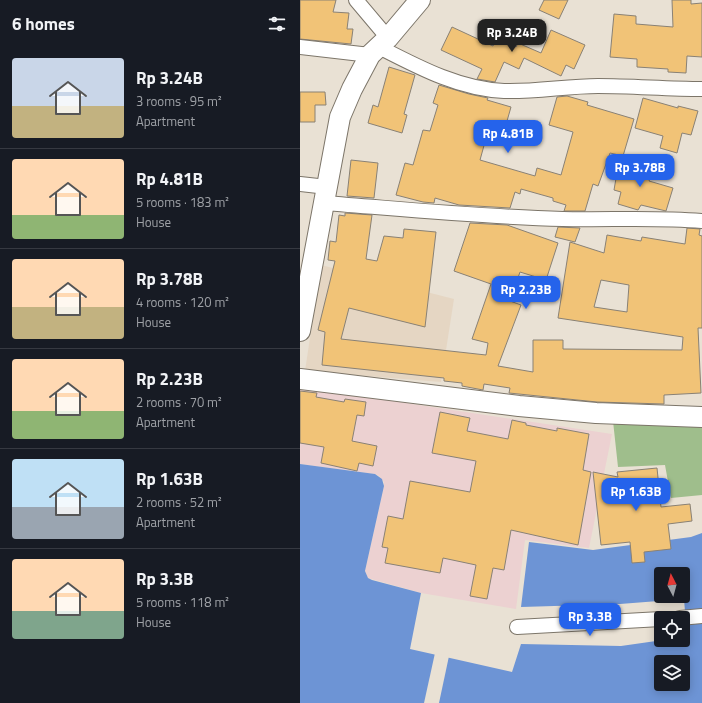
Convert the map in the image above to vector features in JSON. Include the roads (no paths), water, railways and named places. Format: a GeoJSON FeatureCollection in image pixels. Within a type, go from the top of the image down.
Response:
{"type":"FeatureCollection","features":[{"type":"Feature","properties":{"kind":"main road"},"geometry":{"type":"LineString","coordinates":[[300,331],[340,117],[352,89],[379,46],[420,0]]}},
{"type":"Feature","properties":{"kind":"main road"},"geometry":{"type":"LineString","coordinates":[[300,380],[519,406],[596,413],[702,417]]}},
{"type":"Feature","properties":{"kind":"street"},"geometry":{"type":"LineString","coordinates":[[356,0],[379,46]]}},
{"type":"Feature","properties":{"kind":"street"},"geometry":{"type":"LineString","coordinates":[[300,47],[379,46],[417,67],[473,86],[487,89],[513,91],[597,86],[702,89]]}},
{"type":"Feature","properties":{"kind":"street"},"geometry":{"type":"LineString","coordinates":[[300,184],[325,195],[524,217],[702,221]]}},
{"type":"Feature","properties":{"kind":"street"},"geometry":{"type":"LineString","coordinates":[[690,617],[702,616]]}},
{"type":"Feature","properties":{"kind":"street"},"geometry":{"type":"LineString","coordinates":[[517,627],[654,619]]}},
{"type":"Feature","properties":{"kind":"water"},"geometry":{"type":"Polygon","coordinates":[[[300,464],[375,474],[382,479],[384,486],[365,571],[368,578],[372,580],[421,593],[410,649],[512,672],[521,644],[621,646],[654,641],[654,647],[690,647],[690,611],[685,611],[684,603],[690,603],[690,567],[654,567],[654,601],[620,604],[521,607],[529,542],[593,550],[691,537],[702,533],[702,703],[300,703],[300,464]]]}}]}
